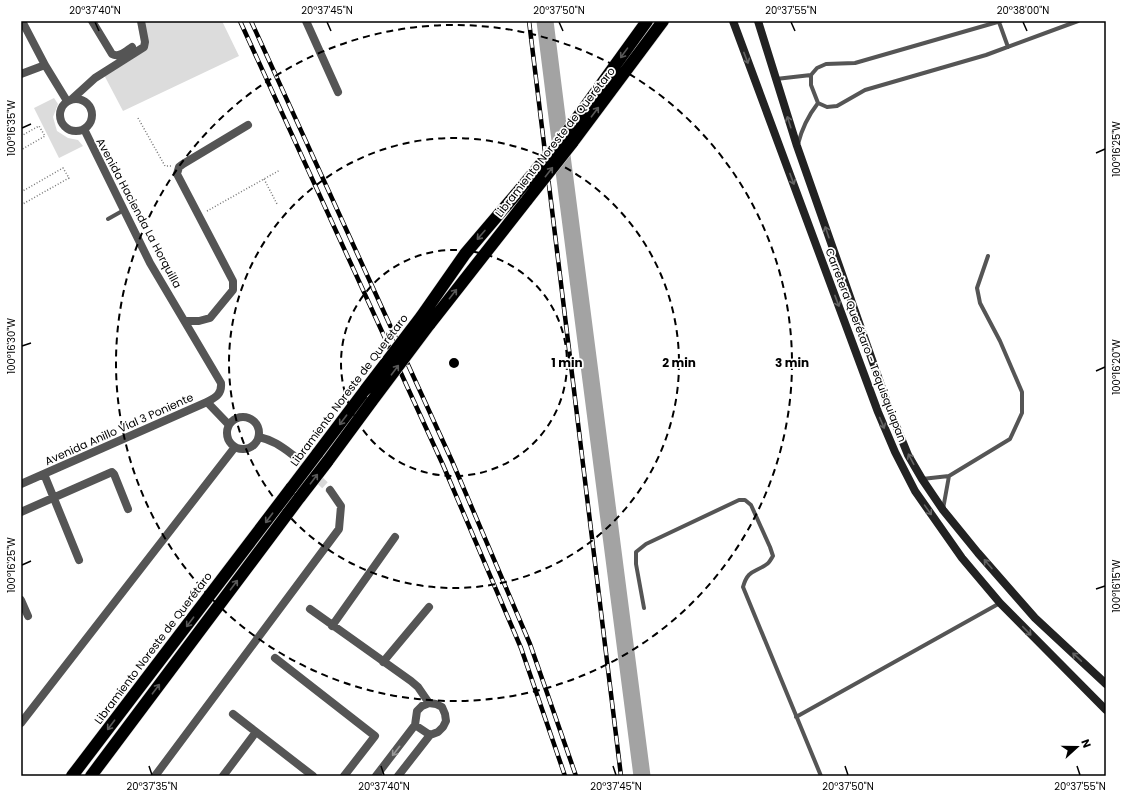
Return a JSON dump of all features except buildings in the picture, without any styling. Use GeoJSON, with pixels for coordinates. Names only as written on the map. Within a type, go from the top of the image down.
{"type":"FeatureCollection","features":[{"type":"Feature","properties":{"kind":"highway","name":"Libramiento Noreste de Querétaro"},"geometry":{"type":"LineString","coordinates":[[568,139],[647,21]]}},
{"type":"Feature","properties":{"kind":"highway","name":"Libramiento Noreste de Querétaro"},"geometry":{"type":"LineString","coordinates":[[322,458],[366,389],[425,321],[521,197],[663,21]]}},
{"type":"Feature","properties":{"kind":"highway","name":"Libramiento Noreste de Querétaro"},"geometry":{"type":"LineString","coordinates":[[72,776],[322,458],[372,401],[425,321]]}},
{"type":"Feature","properties":{"kind":"highway","name":"Libramiento Noreste de Querétaro"},"geometry":{"type":"LineString","coordinates":[[91,776],[296,492]]}},
{"type":"Feature","properties":{"kind":"main road","name":"Carretera Querétaro - Tequisquiapan"},"geometry":{"type":"LineString","coordinates":[[733,21],[878,412],[894,452],[915,491],[958,552],[1000,603],[1106,710]]}},
{"type":"Feature","properties":{"kind":"main road","name":"Carretera Querétaro - Tequisquiapan"},"geometry":{"type":"LineString","coordinates":[[758,21],[797,146],[889,408],[908,455],[943,510],[978,553],[1036,618],[1106,684]]}},
{"type":"Feature","properties":{"kind":"street"},"geometry":{"type":"LineString","coordinates":[[22,21],[45,65],[70,100],[95,78],[144,47],[145,42],[141,21]]}},
{"type":"Feature","properties":{"kind":"street"},"geometry":{"type":"LineString","coordinates":[[92,21],[112,54],[116,56],[119,55],[132,47]]}},
{"type":"Feature","properties":{"kind":"street"},"geometry":{"type":"LineString","coordinates":[[306,21],[338,92]]}},
{"type":"Feature","properties":{"kind":"street"},"geometry":{"type":"LineString","coordinates":[[21,74],[45,65]]}},
{"type":"Feature","properties":{"kind":"street","name":"Avenida Hacienda La Horquilla"},"geometry":{"type":"LineString","coordinates":[[78,99],[87,103],[92,112],[91,122],[84,130],[73,131],[68,129],[61,121],[61,110],[70,100],[78,99]]}},
{"type":"Feature","properties":{"kind":"street"},"geometry":{"type":"LineString","coordinates":[[185,322],[199,321],[210,318],[233,290],[233,281],[178,174],[183,164],[248,126]]}},
{"type":"Feature","properties":{"kind":"street","name":"Avenida Hacienda La Horquilla"},"geometry":{"type":"LineString","coordinates":[[84,130],[150,263],[221,383],[222,389]]}},
{"type":"Feature","properties":{"kind":"street","name":"Avenida Anillo Vial 3 Poniente"},"geometry":{"type":"LineString","coordinates":[[21,484],[207,402],[218,395],[222,389]]}},
{"type":"Feature","properties":{"kind":"street"},"geometry":{"type":"LineString","coordinates":[[207,402],[219,412],[229,425]]}},
{"type":"Feature","properties":{"kind":"street"},"geometry":{"type":"LineString","coordinates":[[239,417],[245,417],[256,423],[259,428],[259,438],[253,446],[248,449],[241,449],[230,443],[227,431],[233,420],[239,417]]}},
{"type":"Feature","properties":{"kind":"street"},"geometry":{"type":"LineString","coordinates":[[259,438],[268,439],[294,455]]}},
{"type":"Feature","properties":{"kind":"street"},"geometry":{"type":"LineString","coordinates":[[21,723],[235,447]]}},
{"type":"Feature","properties":{"kind":"street"},"geometry":{"type":"LineString","coordinates":[[21,512],[112,472],[128,509]]}},
{"type":"Feature","properties":{"kind":"street"},"geometry":{"type":"LineString","coordinates":[[44,474],[79,560]]}},
{"type":"Feature","properties":{"kind":"street"},"geometry":{"type":"LineString","coordinates":[[155,776],[339,529],[341,506],[330,490]]}},
{"type":"Feature","properties":{"kind":"street"},"geometry":{"type":"LineString","coordinates":[[332,626],[395,537]]}},
{"type":"Feature","properties":{"kind":"street"},"geometry":{"type":"LineString","coordinates":[[21,600],[28,616]]}},
{"type":"Feature","properties":{"kind":"street"},"geometry":{"type":"LineString","coordinates":[[383,662],[429,607]]}},
{"type":"Feature","properties":{"kind":"street"},"geometry":{"type":"LineString","coordinates":[[310,609],[414,684],[429,703]]}},
{"type":"Feature","properties":{"kind":"street"},"geometry":{"type":"LineString","coordinates":[[275,658],[375,736],[344,776]]}},
{"type":"Feature","properties":{"kind":"street"},"geometry":{"type":"LineString","coordinates":[[376,776],[415,725],[417,711],[422,706],[429,703],[442,707],[446,721],[443,727],[438,732],[430,735],[398,776]]}},
{"type":"Feature","properties":{"kind":"street"},"geometry":{"type":"LineString","coordinates":[[233,714],[311,776]]}},
{"type":"Feature","properties":{"kind":"street"},"geometry":{"type":"LineString","coordinates":[[415,725],[430,735]]}},
{"type":"Feature","properties":{"kind":"street"},"geometry":{"type":"LineString","coordinates":[[223,776],[256,732]]}},
{"type":"Feature","properties":{"kind":"lane"},"geometry":{"type":"LineString","coordinates":[[1008,47],[1000,21],[855,63],[826,64],[817,68],[811,75],[810,85],[818,103],[827,107],[837,106],[865,90],[986,55],[1008,47],[1078,21]]}},
{"type":"Feature","properties":{"kind":"lane"},"geometry":{"type":"LineString","coordinates":[[776,80],[811,75]]}},
{"type":"Feature","properties":{"kind":"lane"},"geometry":{"type":"LineString","coordinates":[[797,146],[805,123],[810,113],[818,103]]}},
{"type":"Feature","properties":{"kind":"lane"},"geometry":{"type":"LineString","coordinates":[[108,219],[124,210]]}},
{"type":"Feature","properties":{"kind":"lane"},"geometry":{"type":"LineString","coordinates":[[922,479],[949,476],[1010,439],[1022,413],[1022,392],[1000,341],[980,303],[977,288],[988,256]]}},
{"type":"Feature","properties":{"kind":"lane"},"geometry":{"type":"LineString","coordinates":[[943,510],[949,476]]}},
{"type":"Feature","properties":{"kind":"lane"},"geometry":{"type":"LineString","coordinates":[[644,608],[636,564],[636,552],[646,544],[739,500],[745,500],[751,505],[773,556],[768,564],[751,572],[746,578],[744,587],[821,776]]}},
{"type":"Feature","properties":{"kind":"lane"},"geometry":{"type":"LineString","coordinates":[[796,717],[1000,603]]}},
{"type":"Feature","properties":{"kind":"path"},"geometry":{"type":"LineString","coordinates":[[138,118],[165,166],[180,168]]}},
{"type":"Feature","properties":{"kind":"path"},"geometry":{"type":"LineString","coordinates":[[21,136],[39,126],[45,136],[21,150]]}},
{"type":"Feature","properties":{"kind":"path"},"geometry":{"type":"LineString","coordinates":[[21,192],[64,168],[69,178],[21,205]]}},
{"type":"Feature","properties":{"kind":"path"},"geometry":{"type":"LineString","coordinates":[[200,215],[280,170]]}},
{"type":"Feature","properties":{"kind":"path"},"geometry":{"type":"LineString","coordinates":[[264,179],[277,204]]}},
{"type":"Feature","properties":{"kind":"shaded area"},"geometry":{"type":"Polygon","coordinates":[[[137,21],[222,21],[239,56],[123,111],[103,73],[143,50],[137,21]]]}},
{"type":"Feature","properties":{"kind":"shaded area"},"geometry":{"type":"Polygon","coordinates":[[[54,98],[58,104],[53,117],[57,131],[68,138],[78,140],[83,146],[59,158],[34,108],[54,98]]]}},
{"type":"Feature","properties":{"kind":"waterway"},"geometry":{"type":"LineString","coordinates":[[545,21],[642,776]]}},
{"type":"Feature","properties":{"kind":"tunnel"},"geometry":{"type":"LineString","coordinates":[[293,455],[330,490]]}},
{"type":"Feature","properties":{"kind":"railway"},"geometry":{"type":"LineString","coordinates":[[240,21],[443,465],[521,648],[565,776]]}},
{"type":"Feature","properties":{"kind":"railway"},"geometry":{"type":"LineString","coordinates":[[251,21],[452,461],[530,644],[576,776]]}},
{"type":"Feature","properties":{"kind":"railway"},"geometry":{"type":"LineString","coordinates":[[529,21],[621,776]]}}]}
